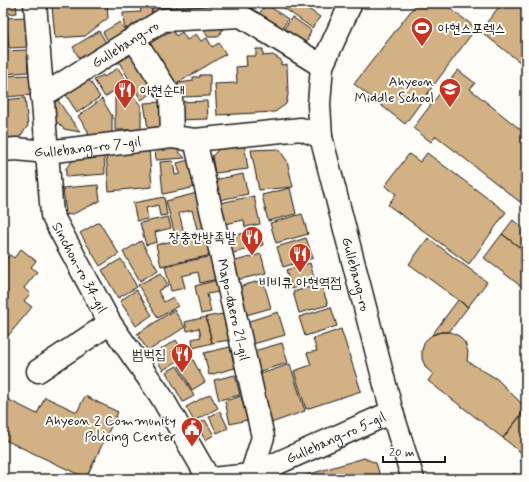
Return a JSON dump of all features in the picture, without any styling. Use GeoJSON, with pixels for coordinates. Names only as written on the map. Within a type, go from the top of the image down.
{"type":"FeatureCollection","features":[{"type":"Feature","properties":{"kind":"street","name":"Sinchon-ro 34-gil"},"geometry":{"type":"LineString","coordinates":[[34,3],[52,216],[110,322],[161,396],[210,479]]}},
{"type":"Feature","properties":{"kind":"street","name":"Gullebang-ro"},"geometry":{"type":"LineString","coordinates":[[351,3],[322,66],[319,104],[322,137],[392,412],[413,479]]}},
{"type":"Feature","properties":{"kind":"street","name":"Gullebang-ro"},"geometry":{"type":"LineString","coordinates":[[42,96],[163,20],[241,16],[322,66]]}},
{"type":"Feature","properties":{"kind":"street"},"geometry":{"type":"LineString","coordinates":[[134,39],[171,97],[172,138]]}},
{"type":"Feature","properties":{"kind":"street","name":"Gullebang-ro 7-gil"},"geometry":{"type":"LineString","coordinates":[[3,150],[16,149],[46,152],[172,138],[195,140],[301,129],[322,137]]}},
{"type":"Feature","properties":{"kind":"street","name":"Mapo-daero 21-gil"},"geometry":{"type":"LineString","coordinates":[[195,140],[263,438],[252,477]]}},
{"type":"Feature","properties":{"kind":"street"},"geometry":{"type":"LineString","coordinates":[[38,371],[110,322]]}},
{"type":"Feature","properties":{"kind":"street","name":"Gullebang-ro 5-gil"},"geometry":{"type":"LineString","coordinates":[[210,479],[252,477],[392,412]]}},
{"type":"Feature","properties":{"kind":"building"},"geometry":{"type":"Polygon","coordinates":[[[3,3],[16,3],[17,13],[3,14],[3,3]]]}},
{"type":"Feature","properties":{"kind":"building"},"geometry":{"type":"Polygon","coordinates":[[[107,3],[108,18],[85,36],[55,38],[52,6],[107,3]]]}},
{"type":"Feature","properties":{"kind":"building"},"geometry":{"type":"Polygon","coordinates":[[[152,3],[173,3],[174,11],[153,12],[152,3]]]}},
{"type":"Feature","properties":{"kind":"building"},"geometry":{"type":"Polygon","coordinates":[[[176,3],[199,3],[199,10],[177,12],[176,3]]]}},
{"type":"Feature","properties":{"kind":"building"},"geometry":{"type":"Polygon","coordinates":[[[201,3],[228,3],[228,9],[202,10],[201,3]]]}},
{"type":"Feature","properties":{"kind":"building"},"geometry":{"type":"Polygon","coordinates":[[[233,3],[252,3],[252,8],[233,9],[233,3]]]}},
{"type":"Feature","properties":{"kind":"building"},"geometry":{"type":"Polygon","coordinates":[[[288,3],[300,3],[320,17],[312,28],[284,8],[288,3]]]}},
{"type":"Feature","properties":{"kind":"building"},"geometry":{"type":"Polygon","coordinates":[[[417,3],[443,3],[476,28],[405,124],[354,84],[417,3]]]}},
{"type":"Feature","properties":{"kind":"building"},"geometry":{"type":"Polygon","coordinates":[[[502,3],[526,3],[525,66],[480,31],[502,3]]]}},
{"type":"Feature","properties":{"kind":"building"},"geometry":{"type":"Polygon","coordinates":[[[140,4],[151,4],[152,22],[130,35],[124,25],[123,13],[141,12],[140,4]]]}},
{"type":"Feature","properties":{"kind":"building"},"geometry":{"type":"Polygon","coordinates":[[[266,4],[288,19],[280,32],[257,17],[266,4]]]}},
{"type":"Feature","properties":{"kind":"building"},"geometry":{"type":"Polygon","coordinates":[[[27,17],[29,47],[9,48],[6,18],[27,17]]]}},
{"type":"Feature","properties":{"kind":"building"},"geometry":{"type":"Polygon","coordinates":[[[292,17],[311,30],[305,47],[282,32],[292,17]]]}},
{"type":"Feature","properties":{"kind":"building"},"geometry":{"type":"Polygon","coordinates":[[[120,22],[129,37],[111,47],[103,32],[120,22]]]}},
{"type":"Feature","properties":{"kind":"building"},"geometry":{"type":"Polygon","coordinates":[[[208,23],[224,27],[218,37],[208,37],[203,29],[208,23]]]}},
{"type":"Feature","properties":{"kind":"building"},"geometry":{"type":"Polygon","coordinates":[[[172,30],[176,36],[182,32],[187,40],[196,34],[201,41],[207,38],[212,47],[219,43],[226,54],[171,87],[149,44],[172,30]]]}},
{"type":"Feature","properties":{"kind":"building"},"geometry":{"type":"Polygon","coordinates":[[[99,31],[110,49],[83,65],[73,47],[99,31]]]}},
{"type":"Feature","properties":{"kind":"building"},"geometry":{"type":"Polygon","coordinates":[[[256,49],[263,49],[263,56],[273,55],[281,60],[281,65],[287,64],[288,95],[286,104],[275,112],[217,115],[215,84],[237,83],[236,67],[247,66],[246,56],[256,56],[256,49]]]}},
{"type":"Feature","properties":{"kind":"building"},"geometry":{"type":"Polygon","coordinates":[[[27,50],[28,72],[3,74],[3,51],[27,50]]]}},
{"type":"Feature","properties":{"kind":"building"},"geometry":{"type":"Polygon","coordinates":[[[136,52],[159,89],[141,100],[119,62],[136,52]]]}},
{"type":"Feature","properties":{"kind":"building"},"geometry":{"type":"Polygon","coordinates":[[[118,68],[127,82],[105,97],[94,80],[103,75],[104,77],[118,68]]]}},
{"type":"Feature","properties":{"kind":"building"},"geometry":{"type":"Polygon","coordinates":[[[458,70],[475,83],[470,89],[526,134],[526,193],[520,202],[436,136],[431,142],[413,128],[458,70]]]}},
{"type":"Feature","properties":{"kind":"building"},"geometry":{"type":"Polygon","coordinates":[[[31,75],[32,95],[3,97],[3,76],[31,75]]]}},
{"type":"Feature","properties":{"kind":"building"},"geometry":{"type":"Polygon","coordinates":[[[200,75],[210,75],[210,96],[178,97],[178,83],[193,81],[193,77],[200,77],[200,75]]]}},
{"type":"Feature","properties":{"kind":"building"},"geometry":{"type":"Polygon","coordinates":[[[88,78],[100,97],[77,113],[65,93],[88,78]]]}},
{"type":"Feature","properties":{"kind":"building"},"geometry":{"type":"Polygon","coordinates":[[[115,97],[134,97],[141,106],[141,130],[115,130],[115,97]]]}},
{"type":"Feature","properties":{"kind":"building"},"geometry":{"type":"Polygon","coordinates":[[[25,98],[28,126],[18,139],[7,140],[3,100],[25,98]]]}},
{"type":"Feature","properties":{"kind":"building"},"geometry":{"type":"Polygon","coordinates":[[[57,99],[80,132],[64,129],[54,119],[52,102],[57,99]]]}},
{"type":"Feature","properties":{"kind":"building"},"geometry":{"type":"Polygon","coordinates":[[[102,99],[112,116],[112,134],[88,136],[88,131],[78,116],[102,99]]]}},
{"type":"Feature","properties":{"kind":"building"},"geometry":{"type":"Polygon","coordinates":[[[207,101],[208,119],[176,120],[180,102],[207,101]]]}},
{"type":"Feature","properties":{"kind":"building"},"geometry":{"type":"Polygon","coordinates":[[[164,102],[165,126],[148,128],[144,103],[164,102]]]}},
{"type":"Feature","properties":{"kind":"building"},"geometry":{"type":"Polygon","coordinates":[[[244,143],[248,169],[215,173],[212,156],[222,146],[244,143]]]}},
{"type":"Feature","properties":{"kind":"building"},"geometry":{"type":"Polygon","coordinates":[[[174,147],[185,158],[156,160],[155,149],[174,147]]]}},
{"type":"Feature","properties":{"kind":"building"},"geometry":{"type":"Polygon","coordinates":[[[149,149],[152,187],[109,191],[106,153],[149,149]]]}},
{"type":"Feature","properties":{"kind":"building"},"geometry":{"type":"Polygon","coordinates":[[[279,149],[287,161],[293,187],[259,190],[251,150],[279,149]]]}},
{"type":"Feature","properties":{"kind":"building"},"geometry":{"type":"Polygon","coordinates":[[[427,153],[506,212],[469,264],[388,205],[396,194],[385,186],[409,154],[420,162],[427,153]]]}},
{"type":"Feature","properties":{"kind":"building"},"geometry":{"type":"Polygon","coordinates":[[[104,155],[105,174],[66,177],[66,168],[77,156],[104,155]]]}},
{"type":"Feature","properties":{"kind":"building"},"geometry":{"type":"Polygon","coordinates":[[[189,160],[196,187],[163,194],[160,162],[173,161],[175,175],[180,174],[177,163],[189,160]]]}},
{"type":"Feature","properties":{"kind":"building"},"geometry":{"type":"Polygon","coordinates":[[[243,174],[248,194],[219,200],[214,180],[243,174]]]}},
{"type":"Feature","properties":{"kind":"building"},"geometry":{"type":"Polygon","coordinates":[[[98,185],[100,201],[73,214],[66,215],[63,188],[98,185]]]}},
{"type":"Feature","properties":{"kind":"building"},"geometry":{"type":"Polygon","coordinates":[[[290,188],[296,214],[268,221],[262,195],[290,188]]]}},
{"type":"Feature","properties":{"kind":"building"},"geometry":{"type":"Polygon","coordinates":[[[197,193],[206,227],[197,229],[192,210],[179,213],[184,233],[175,235],[166,201],[197,193]]]}},
{"type":"Feature","properties":{"kind":"building"},"geometry":{"type":"Polygon","coordinates":[[[254,196],[260,224],[245,227],[244,220],[225,224],[220,203],[254,196]]]}},
{"type":"Feature","properties":{"kind":"building"},"geometry":{"type":"Polygon","coordinates":[[[164,197],[167,215],[160,216],[158,205],[146,208],[148,219],[137,221],[133,203],[164,197]]]}},
{"type":"Feature","properties":{"kind":"building"},"geometry":{"type":"Polygon","coordinates":[[[302,214],[308,234],[276,243],[270,223],[302,214]]]}},
{"type":"Feature","properties":{"kind":"building"},"geometry":{"type":"Polygon","coordinates":[[[168,217],[171,228],[155,232],[157,242],[146,245],[140,223],[168,217]]]}},
{"type":"Feature","properties":{"kind":"building"},"geometry":{"type":"Polygon","coordinates":[[[513,220],[526,231],[526,252],[502,234],[513,220]]]}},
{"type":"Feature","properties":{"kind":"building"},"geometry":{"type":"Polygon","coordinates":[[[99,222],[119,254],[100,266],[80,233],[99,222]]]}},
{"type":"Feature","properties":{"kind":"building"},"geometry":{"type":"Polygon","coordinates":[[[259,229],[263,245],[230,254],[226,238],[259,229]]]}},
{"type":"Feature","properties":{"kind":"building"},"geometry":{"type":"Polygon","coordinates":[[[207,233],[212,255],[161,266],[156,245],[207,233]]]}},
{"type":"Feature","properties":{"kind":"building"},"geometry":{"type":"Polygon","coordinates":[[[502,234],[526,252],[526,290],[484,258],[502,234]]]}},
{"type":"Feature","properties":{"kind":"building"},"geometry":{"type":"Polygon","coordinates":[[[306,238],[313,258],[283,267],[277,247],[306,238]]]}},
{"type":"Feature","properties":{"kind":"building"},"geometry":{"type":"Polygon","coordinates":[[[428,238],[487,282],[468,307],[409,264],[428,238]]]}},
{"type":"Feature","properties":{"kind":"building"},"geometry":{"type":"Polygon","coordinates":[[[141,241],[158,270],[140,281],[123,252],[141,241]]]}},
{"type":"Feature","properties":{"kind":"building"},"geometry":{"type":"Polygon","coordinates":[[[21,249],[36,261],[31,267],[37,272],[24,288],[30,294],[24,301],[32,307],[8,336],[3,332],[3,263],[10,255],[14,258],[21,249]]]}},
{"type":"Feature","properties":{"kind":"building"},"geometry":{"type":"Polygon","coordinates":[[[261,254],[266,273],[237,280],[232,262],[261,254]]]}},
{"type":"Feature","properties":{"kind":"building"},"geometry":{"type":"Polygon","coordinates":[[[212,256],[217,279],[200,283],[198,272],[182,276],[185,288],[171,291],[165,266],[212,256]]]}},
{"type":"Feature","properties":{"kind":"building"},"geometry":{"type":"Polygon","coordinates":[[[121,259],[137,287],[118,298],[102,270],[121,259]]]}},
{"type":"Feature","properties":{"kind":"building"},"geometry":{"type":"Polygon","coordinates":[[[310,263],[315,281],[292,289],[286,270],[310,263]]]}},
{"type":"Feature","properties":{"kind":"building"},"geometry":{"type":"Polygon","coordinates":[[[161,273],[168,285],[158,291],[164,302],[173,297],[178,306],[158,318],[138,285],[161,273]]]}},
{"type":"Feature","properties":{"kind":"building"},"geometry":{"type":"Polygon","coordinates":[[[217,280],[219,292],[207,294],[211,312],[201,314],[195,286],[217,280]]]}},
{"type":"Feature","properties":{"kind":"building"},"geometry":{"type":"Polygon","coordinates":[[[263,280],[271,308],[246,315],[238,287],[263,280]]]}},
{"type":"Feature","properties":{"kind":"building"},"geometry":{"type":"Polygon","coordinates":[[[321,284],[328,305],[299,313],[293,292],[321,284]]]}},
{"type":"Feature","properties":{"kind":"building"},"geometry":{"type":"Polygon","coordinates":[[[136,290],[152,315],[136,326],[120,301],[136,290]]]}},
{"type":"Feature","properties":{"kind":"building"},"geometry":{"type":"Polygon","coordinates":[[[458,300],[468,307],[449,332],[441,332],[432,335],[458,300]]]}},
{"type":"Feature","properties":{"kind":"building"},"geometry":{"type":"Polygon","coordinates":[[[331,307],[337,326],[305,336],[299,317],[331,307]]]}},
{"type":"Feature","properties":{"kind":"building"},"geometry":{"type":"Polygon","coordinates":[[[174,310],[185,327],[148,351],[137,334],[174,310]]]}},
{"type":"Feature","properties":{"kind":"building"},"geometry":{"type":"Polygon","coordinates":[[[278,312],[285,335],[253,344],[246,322],[278,312]]]}},
{"type":"Feature","properties":{"kind":"building"},"geometry":{"type":"Polygon","coordinates":[[[223,314],[229,340],[212,343],[206,317],[223,314]]]}},
{"type":"Feature","properties":{"kind":"building"},"geometry":{"type":"Polygon","coordinates":[[[206,317],[212,343],[193,348],[192,339],[201,337],[199,328],[187,331],[185,322],[206,317]]]}},
{"type":"Feature","properties":{"kind":"building"},"geometry":{"type":"Polygon","coordinates":[[[341,329],[361,391],[306,409],[294,371],[311,365],[307,353],[317,351],[313,339],[341,329]]]}},
{"type":"Feature","properties":{"kind":"building"},"geometry":{"type":"Polygon","coordinates":[[[441,332],[451,332],[459,336],[465,343],[468,352],[467,361],[497,379],[526,408],[503,438],[428,381],[433,374],[426,368],[422,359],[422,350],[425,341],[432,335],[441,332]]]}},
{"type":"Feature","properties":{"kind":"building"},"geometry":{"type":"Polygon","coordinates":[[[176,340],[186,356],[163,370],[153,354],[176,340]]]}},
{"type":"Feature","properties":{"kind":"building"},"geometry":{"type":"Polygon","coordinates":[[[282,343],[288,363],[260,371],[254,351],[282,343]]]}},
{"type":"Feature","properties":{"kind":"building"},"geometry":{"type":"Polygon","coordinates":[[[230,347],[235,368],[209,375],[204,353],[230,347]]]}},
{"type":"Feature","properties":{"kind":"building"},"geometry":{"type":"Polygon","coordinates":[[[192,358],[205,382],[192,390],[179,366],[192,358]]]}},
{"type":"Feature","properties":{"kind":"building"},"geometry":{"type":"Polygon","coordinates":[[[290,364],[305,411],[271,423],[258,375],[290,364]]]}},
{"type":"Feature","properties":{"kind":"building"},"geometry":{"type":"Polygon","coordinates":[[[177,366],[194,396],[183,402],[166,372],[177,366]]]}},
{"type":"Feature","properties":{"kind":"building"},"geometry":{"type":"Polygon","coordinates":[[[235,375],[240,395],[219,400],[214,380],[235,375]]]}},
{"type":"Feature","properties":{"kind":"building"},"geometry":{"type":"Polygon","coordinates":[[[210,394],[218,408],[194,421],[186,407],[210,394]]]}},
{"type":"Feature","properties":{"kind":"building"},"geometry":{"type":"Polygon","coordinates":[[[85,396],[118,412],[86,478],[3,439],[3,397],[37,414],[45,397],[77,412],[85,396]]]}},
{"type":"Feature","properties":{"kind":"building"},"geometry":{"type":"Polygon","coordinates":[[[241,396],[247,420],[230,424],[225,401],[241,396]]]}},
{"type":"Feature","properties":{"kind":"building"},"geometry":{"type":"Polygon","coordinates":[[[526,409],[526,464],[520,460],[524,455],[503,438],[526,409]]]}},
{"type":"Feature","properties":{"kind":"building"},"geometry":{"type":"Polygon","coordinates":[[[220,411],[228,428],[217,433],[209,417],[220,411]]]}},
{"type":"Feature","properties":{"kind":"building"},"geometry":{"type":"Polygon","coordinates":[[[205,420],[214,435],[205,440],[197,425],[205,420]]]}},
{"type":"Feature","properties":{"kind":"building"},"geometry":{"type":"Polygon","coordinates":[[[364,458],[376,463],[381,479],[299,479],[300,477],[364,458]]]}},
{"type":"Feature","properties":{"kind":"building"},"geometry":{"type":"Polygon","coordinates":[[[514,473],[522,479],[509,479],[514,473]]]}},
{"type":"Feature","properties":{"kind":"place","name":"아현스포렉스"},"geometry":{"type":"Point","coordinates":[422,48]}},
{"type":"Feature","properties":{"kind":"place","name":"Ahyeon Middle School"},"geometry":{"type":"Point","coordinates":[450,108]}},
{"type":"Feature","properties":{"kind":"place","name":"아현순대"},"geometry":{"type":"Point","coordinates":[125,110]}},
{"type":"Feature","properties":{"kind":"place","name":"장충한방족발"},"geometry":{"type":"Point","coordinates":[252,256]}},
{"type":"Feature","properties":{"kind":"place","name":"비비큐 아현역점"},"geometry":{"type":"Point","coordinates":[300,274]}},
{"type":"Feature","properties":{"kind":"place","name":"범벅집"},"geometry":{"type":"Point","coordinates":[182,374]}},
{"type":"Feature","properties":{"kind":"place","name":"Ahyeon 2 Community Policing Center"},"geometry":{"type":"Point","coordinates":[192,448]}}]}
